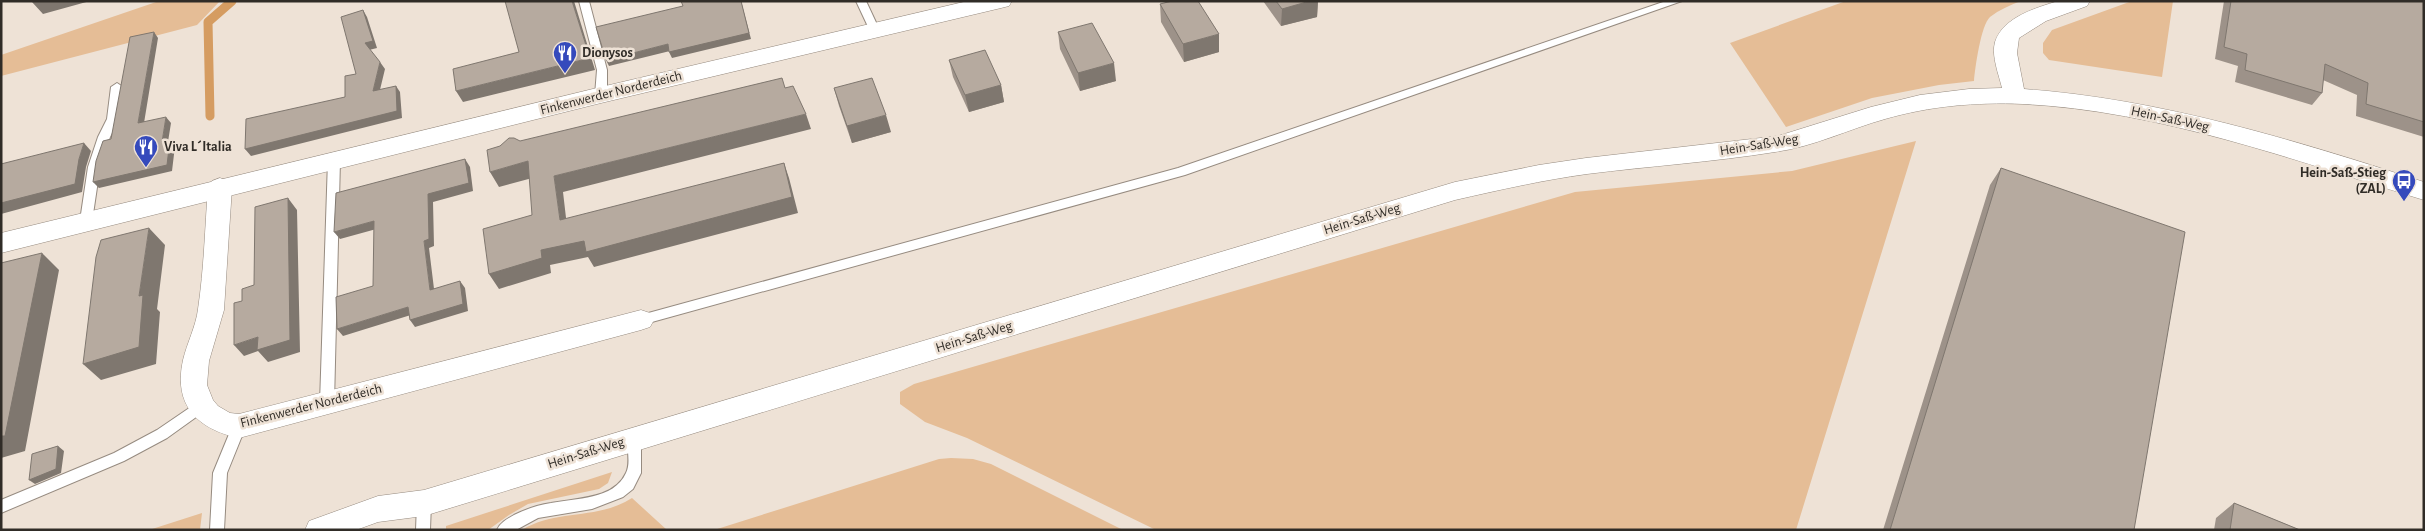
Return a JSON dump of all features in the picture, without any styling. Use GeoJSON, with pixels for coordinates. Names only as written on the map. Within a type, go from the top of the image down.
{"type":"FeatureCollection","features":[{"type":"Feature","properties":{"kind":"street","name":"Finkenwerder Norderdeich"},"geometry":{"type":"LineString","coordinates":[[1,243],[220,187],[1001,1]]}},
{"type":"Feature","properties":{"kind":"street"},"geometry":{"type":"LineString","coordinates":[[2015,96],[2006,50],[2006,42],[2010,34],[2035,18],[2080,1]]}},
{"type":"Feature","properties":{"kind":"street","name":"Hein-Saß-Weg"},"geometry":{"type":"LineString","coordinates":[[319,530],[378,509],[424,516],[634,439],[1454,191],[1539,172],[1778,144],[1809,136],[1890,108],[1940,99],[2015,96],[2060,99],[2122,109],[2221,130],[2354,168],[2424,191]]}},
{"type":"Feature","properties":{"kind":"street"},"geometry":{"type":"LineString","coordinates":[[201,406],[196,396],[194,372],[211,310],[220,187]]}},
{"type":"Feature","properties":{"kind":"street","name":"Finkenwerder Norderdeich"},"geometry":{"type":"LineString","coordinates":[[201,406],[214,419],[238,426],[641,320]]}},
{"type":"Feature","properties":{"kind":"lane"},"geometry":{"type":"LineString","coordinates":[[584,1],[602,70],[601,95]]}},
{"type":"Feature","properties":{"kind":"lane"},"geometry":{"type":"LineString","coordinates":[[861,1],[875,31]]}},
{"type":"Feature","properties":{"kind":"lane"},"geometry":{"type":"LineString","coordinates":[[641,320],[1181,172],[1677,1]]}},
{"type":"Feature","properties":{"kind":"lane"},"geometry":{"type":"LineString","coordinates":[[86,221],[94,167],[104,136],[113,119],[117,87]]}},
{"type":"Feature","properties":{"kind":"lane"},"geometry":{"type":"LineString","coordinates":[[327,402],[334,160]]}},
{"type":"Feature","properties":{"kind":"lane"},"geometry":{"type":"LineString","coordinates":[[1,507],[118,457],[162,434],[201,406]]}},
{"type":"Feature","properties":{"kind":"lane"},"geometry":{"type":"LineString","coordinates":[[217,530],[220,473],[238,426]]}},
{"type":"Feature","properties":{"kind":"lane"},"geometry":{"type":"LineString","coordinates":[[504,530],[539,512],[600,500],[617,493],[633,475],[635,465],[634,439]]}},
{"type":"Feature","properties":{"kind":"shaded area"},"geometry":{"type":"Polygon","coordinates":[[[159,1],[220,1],[197,25],[1,76],[1,55],[159,1]]]}},
{"type":"Feature","properties":{"kind":"shaded area"},"geometry":{"type":"Polygon","coordinates":[[[1846,1],[2021,1],[1997,12],[1987,22],[1979,47],[1974,81],[1939,85],[1872,98],[1786,127],[1730,43],[1846,1]]]}},
{"type":"Feature","properties":{"kind":"shaded area"},"geometry":{"type":"Polygon","coordinates":[[[2132,1],[2173,1],[2162,77],[2049,60],[2043,53],[2043,43],[2052,30],[2132,1]]]}},
{"type":"Feature","properties":{"kind":"shaded area"},"geometry":{"type":"Polygon","coordinates":[[[1916,141],[1796,530],[1156,530],[967,438],[925,422],[900,404],[900,392],[914,384],[1575,192],[1792,171],[1916,141]]]}},
{"type":"Feature","properties":{"kind":"shaded area"},"geometry":{"type":"Polygon","coordinates":[[[939,459],[973,459],[991,464],[1123,530],[714,530],[939,459]]]}},
{"type":"Feature","properties":{"kind":"shaded area"},"geometry":{"type":"Polygon","coordinates":[[[612,472],[608,483],[599,489],[528,504],[488,530],[446,530],[446,526],[612,472]]]}},
{"type":"Feature","properties":{"kind":"shaded area"},"geometry":{"type":"Polygon","coordinates":[[[632,498],[667,530],[522,530],[548,519],[606,509],[632,498]]]}},
{"type":"Feature","properties":{"kind":"shaded area"},"geometry":{"type":"Polygon","coordinates":[[[202,513],[200,530],[149,530],[202,513]]]}},
{"type":"Feature","properties":{"kind":"building"},"geometry":{"type":"Polygon","coordinates":[[[505,1],[572,1],[590,58],[456,91],[453,69],[519,52],[505,1]]]}},
{"type":"Feature","properties":{"kind":"building"},"geometry":{"type":"Polygon","coordinates":[[[681,1],[741,1],[749,33],[669,52],[668,44],[606,60],[596,27],[683,6],[681,1]]]}},
{"type":"Feature","properties":{"kind":"building"},"geometry":{"type":"Polygon","coordinates":[[[1172,1],[1198,1],[1219,34],[1183,44],[1160,4],[1172,1]]]}},
{"type":"Feature","properties":{"kind":"building"},"geometry":{"type":"Polygon","coordinates":[[[1276,1],[1310,1],[1282,9],[1276,1]]]}},
{"type":"Feature","properties":{"kind":"building"},"geometry":{"type":"Polygon","coordinates":[[[2231,1],[2424,1],[2424,122],[2366,104],[2368,83],[2325,64],[2322,93],[2245,70],[2247,54],[2224,47],[2231,1]]]}},
{"type":"Feature","properties":{"kind":"building"},"geometry":{"type":"Polygon","coordinates":[[[363,10],[373,41],[365,43],[380,62],[373,91],[396,86],[397,111],[245,149],[246,119],[345,97],[345,76],[356,74],[341,17],[363,10]]]}},
{"type":"Feature","properties":{"kind":"building"},"geometry":{"type":"Polygon","coordinates":[[[1092,23],[1114,63],[1078,73],[1058,32],[1092,23]]]}},
{"type":"Feature","properties":{"kind":"building"},"geometry":{"type":"Polygon","coordinates":[[[154,32],[138,123],[166,117],[162,142],[170,140],[167,165],[93,182],[96,161],[103,141],[111,139],[130,37],[154,32]]]}},
{"type":"Feature","properties":{"kind":"building"},"geometry":{"type":"Polygon","coordinates":[[[985,50],[1001,85],[965,95],[949,60],[985,50]]]}},
{"type":"Feature","properties":{"kind":"building"},"geometry":{"type":"Polygon","coordinates":[[[782,78],[785,88],[793,86],[806,114],[554,176],[560,220],[784,163],[792,197],[586,252],[584,241],[541,250],[542,258],[489,274],[483,229],[532,215],[528,161],[490,172],[487,150],[500,146],[509,138],[520,141],[782,78]]]}},
{"type":"Feature","properties":{"kind":"building"},"geometry":{"type":"Polygon","coordinates":[[[872,78],[886,115],[847,126],[834,88],[872,78]]]}},
{"type":"Feature","properties":{"kind":"building"},"geometry":{"type":"Polygon","coordinates":[[[84,143],[75,184],[1,203],[1,164],[84,143]]]}},
{"type":"Feature","properties":{"kind":"building"},"geometry":{"type":"Polygon","coordinates":[[[465,159],[469,183],[428,194],[429,239],[424,241],[430,290],[460,281],[463,304],[410,320],[408,307],[337,329],[336,297],[373,286],[374,221],[334,232],[336,193],[465,159]]]}},
{"type":"Feature","properties":{"kind":"building"},"geometry":{"type":"Polygon","coordinates":[[[2001,168],[2185,232],[2134,530],[1890,530],[2001,168]]]}},
{"type":"Feature","properties":{"kind":"building"},"geometry":{"type":"Polygon","coordinates":[[[288,198],[290,340],[257,350],[258,337],[234,345],[234,303],[242,301],[242,289],[254,285],[255,207],[288,198]]]}},
{"type":"Feature","properties":{"kind":"building"},"geometry":{"type":"Polygon","coordinates":[[[149,228],[139,296],[143,295],[139,347],[83,364],[96,257],[101,240],[149,228]]]}},
{"type":"Feature","properties":{"kind":"building"},"geometry":{"type":"Polygon","coordinates":[[[42,253],[5,436],[1,436],[1,263],[42,253]]]}},
{"type":"Feature","properties":{"kind":"building"},"geometry":{"type":"Polygon","coordinates":[[[58,446],[56,469],[29,480],[32,454],[58,446]]]}},
{"type":"Feature","properties":{"kind":"building"},"geometry":{"type":"Polygon","coordinates":[[[2234,503],[2300,530],[2230,530],[2234,503]]]}},
{"type":"Feature","properties":{"kind":"waterway"},"geometry":{"type":"LineString","coordinates":[[210,116],[208,22],[232,1]]}},
{"type":"Feature","properties":{"kind":"place","name":"Dionysos"},"geometry":{"type":"Point","coordinates":[565,74]}},
{"type":"Feature","properties":{"kind":"place","name":"Viva L´Italia"},"geometry":{"type":"Point","coordinates":[146,168]}},
{"type":"Feature","properties":{"kind":"place","name":"Hein-Saß-Stieg (ZAL)"},"geometry":{"type":"Point","coordinates":[2404,202]}}]}
